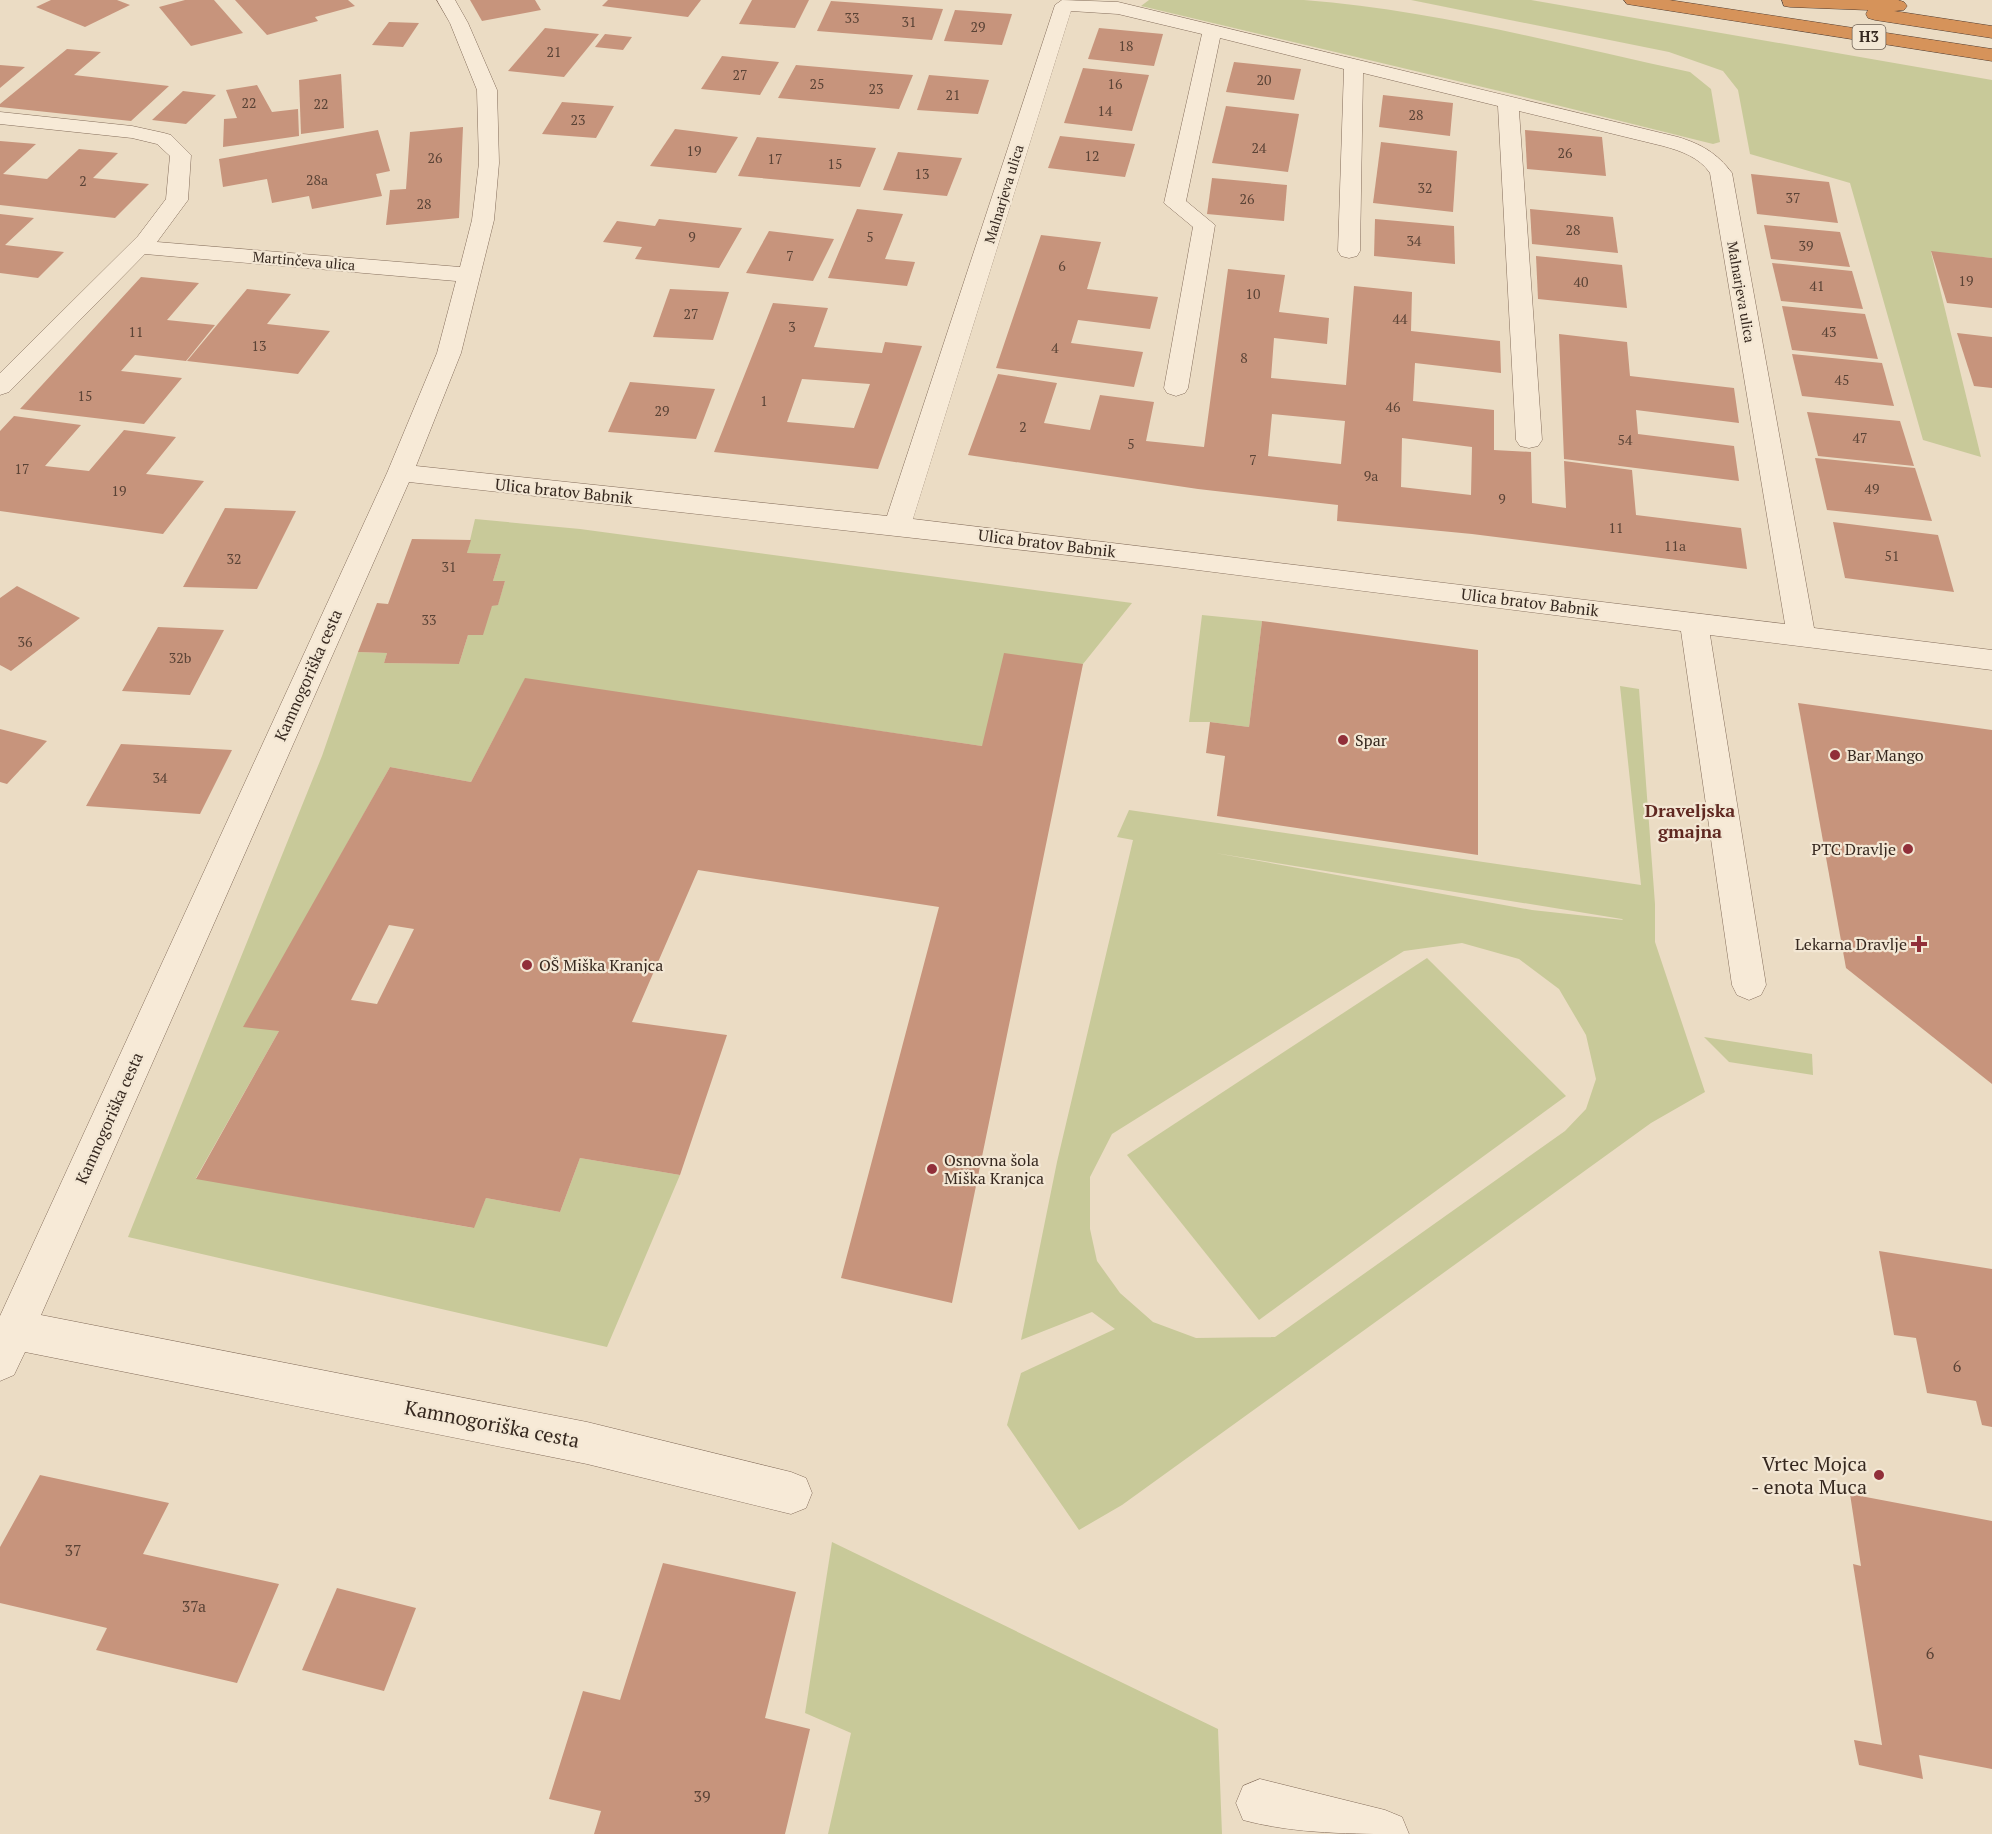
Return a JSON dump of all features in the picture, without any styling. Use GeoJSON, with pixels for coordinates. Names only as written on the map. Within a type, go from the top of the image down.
{"type":"FeatureCollection","features":[{"type":"Feature","properties":{"kind":"highway","name":"H3"},"geometry":{"type":"LineString","coordinates":[[1633,0],[1992,55]]}},
{"type":"Feature","properties":{"kind":"highway","name":"H3"},"geometry":{"type":"LineString","coordinates":[[1784,1],[1992,32]]}},
{"type":"Feature","properties":{"kind":"highway"},"geometry":{"type":"LineString","coordinates":[[1784,1],[1885,4],[1992,19]]}},
{"type":"Feature","properties":{"kind":"highway"},"geometry":{"type":"LineString","coordinates":[[1747,18],[1849,47],[1992,69]]}},
{"type":"Feature","properties":{"kind":"street","name":"Kamnogoriška cesta"},"geometry":{"type":"LineString","coordinates":[[446,0],[459,23],[487,90],[489,163],[483,220],[449,353],[400,473],[7,1346],[587,1443],[790,1493]]}},
{"type":"Feature","properties":{"kind":"street","name":"Malnarjeva ulica"},"geometry":{"type":"LineString","coordinates":[[897,526],[1064,5],[1118,9],[1676,143],[1701,154],[1718,167],[1721,173],[1801,635]]}},
{"type":"Feature","properties":{"kind":"street"},"geometry":{"type":"LineString","coordinates":[[1176,388],[1204,225],[1175,203],[1212,31]]}},
{"type":"Feature","properties":{"kind":"street"},"geometry":{"type":"LineString","coordinates":[[1349,251],[1354,64]]}},
{"type":"Feature","properties":{"kind":"street"},"geometry":{"type":"LineString","coordinates":[[1508,101],[1529,440]]}},
{"type":"Feature","properties":{"kind":"street"},"geometry":{"type":"LineString","coordinates":[[0,118],[132,132],[164,139],[181,155],[177,200],[139,247],[0,387]]}},
{"type":"Feature","properties":{"kind":"street","name":"Martinčeva ulica"},"geometry":{"type":"LineString","coordinates":[[139,247],[469,275]]}},
{"type":"Feature","properties":{"kind":"street","name":"Ulica bratov Babnik"},"geometry":{"type":"LineString","coordinates":[[400,473],[897,526],[1992,660]]}},
{"type":"Feature","properties":{"kind":"street"},"geometry":{"type":"LineString","coordinates":[[1694,623],[1749,985]]}},
{"type":"Feature","properties":{"kind":"street"},"geometry":{"type":"LineString","coordinates":[[1260,1803],[1385,1834]]}},
{"type":"Feature","properties":{"kind":"green space"},"geometry":{"type":"Polygon","coordinates":[[[1149,0],[1304,0],[1353,5],[1450,20],[1690,72],[1711,89],[1720,142],[1713,144],[1141,6],[1149,0]]]}},
{"type":"Feature","properties":{"kind":"green space"},"geometry":{"type":"Polygon","coordinates":[[[1411,0],[1531,0],[1992,80],[1992,258],[1931,252],[1981,457],[1923,440],[1850,183],[1750,154],[1738,90],[1723,71],[1669,52],[1411,0]]]}},
{"type":"Feature","properties":{"kind":"green space"},"geometry":{"type":"Polygon","coordinates":[[[475,519],[580,529],[1132,603],[1083,664],[982,746],[525,679],[471,782],[390,767],[329,876],[279,1031],[196,1178],[473,1228],[486,1198],[560,1212],[580,1158],[680,1175],[607,1347],[128,1237],[322,756],[358,652],[387,653],[384,663],[459,664],[468,635],[492,606],[498,604],[505,581],[493,581],[501,554],[467,553],[475,519]]]}},
{"type":"Feature","properties":{"kind":"green space"},"geometry":{"type":"Polygon","coordinates":[[[1202,615],[1262,621],[1249,727],[1189,722],[1202,615]]]}},
{"type":"Feature","properties":{"kind":"green space"},"geometry":{"type":"Polygon","coordinates":[[[1620,686],[1639,689],[1655,904],[1655,942],[1705,1092],[1651,1123],[1122,1505],[1079,1530],[1007,1425],[1021,1373],[1115,1329],[1092,1312],[1021,1340],[1057,1162],[1133,840],[1117,837],[1129,810],[1641,885],[1620,686]],[[1215,853],[1532,910],[1623,920],[1622,919],[1215,853]],[[1462,943],[1404,951],[1112,1134],[1090,1177],[1090,1229],[1097,1261],[1120,1293],[1153,1322],[1196,1338],[1275,1337],[1565,1131],[1586,1109],[1596,1079],[1586,1035],[1559,989],[1519,959],[1462,943]]]}},
{"type":"Feature","properties":{"kind":"green space"},"geometry":{"type":"Polygon","coordinates":[[[1427,958],[1566,1096],[1259,1320],[1127,1155],[1427,958]]]}},
{"type":"Feature","properties":{"kind":"green space"},"geometry":{"type":"Polygon","coordinates":[[[1704,1037],[1812,1054],[1813,1075],[1729,1062],[1704,1037]]]}},
{"type":"Feature","properties":{"kind":"green space"},"geometry":{"type":"Polygon","coordinates":[[[832,1542],[1218,1729],[1222,1834],[828,1834],[851,1733],[805,1713],[832,1542]]]}},
{"type":"Feature","properties":{"kind":"building"},"geometry":{"type":"Polygon","coordinates":[[[51,0],[117,0],[130,5],[85,27],[36,7],[51,0]]]}},
{"type":"Feature","properties":{"kind":"building"},"geometry":{"type":"Polygon","coordinates":[[[185,0],[214,0],[243,33],[191,46],[159,7],[185,0]]]}},
{"type":"Feature","properties":{"kind":"building"},"geometry":{"type":"Polygon","coordinates":[[[235,0],[348,0],[355,6],[315,17],[318,21],[267,35],[235,0]]]}},
{"type":"Feature","properties":{"kind":"building"},"geometry":{"type":"Polygon","coordinates":[[[470,0],[535,0],[541,10],[482,21],[470,0]]]}},
{"type":"Feature","properties":{"kind":"building"},"geometry":{"type":"Polygon","coordinates":[[[608,0],[701,0],[688,17],[602,6],[608,0]]]}},
{"type":"Feature","properties":{"kind":"building"},"geometry":{"type":"Polygon","coordinates":[[[752,0],[809,0],[795,28],[739,24],[752,0]]]}},
{"type":"Feature","properties":{"kind":"building"},"geometry":{"type":"Polygon","coordinates":[[[831,1],[943,9],[932,40],[817,31],[831,1]]]}},
{"type":"Feature","properties":{"kind":"building"},"geometry":{"type":"Polygon","coordinates":[[[955,10],[1012,14],[1002,45],[944,41],[955,10]]]}},
{"type":"Feature","properties":{"kind":"building"},"geometry":{"type":"Polygon","coordinates":[[[389,22],[419,23],[403,47],[372,45],[389,22]]]}},
{"type":"Feature","properties":{"kind":"building"},"geometry":{"type":"Polygon","coordinates":[[[545,28],[599,34],[564,77],[508,71],[545,28]]]}},
{"type":"Feature","properties":{"kind":"building"},"geometry":{"type":"Polygon","coordinates":[[[1099,28],[1163,34],[1154,66],[1088,59],[1099,28]]]}},
{"type":"Feature","properties":{"kind":"building"},"geometry":{"type":"Polygon","coordinates":[[[605,34],[632,37],[623,50],[595,47],[605,34]]]}},
{"type":"Feature","properties":{"kind":"building"},"geometry":{"type":"Polygon","coordinates":[[[67,49],[101,52],[74,75],[169,86],[131,121],[0,107],[0,104],[67,49]]]}},
{"type":"Feature","properties":{"kind":"building"},"geometry":{"type":"Polygon","coordinates":[[[722,56],[779,62],[760,95],[701,89],[722,56]]]}},
{"type":"Feature","properties":{"kind":"building"},"geometry":{"type":"Polygon","coordinates":[[[1234,62],[1301,69],[1294,100],[1226,92],[1234,62]]]}},
{"type":"Feature","properties":{"kind":"building"},"geometry":{"type":"Polygon","coordinates":[[[0,65],[25,67],[0,88],[0,65]]]}},
{"type":"Feature","properties":{"kind":"building"},"geometry":{"type":"Polygon","coordinates":[[[796,65],[913,75],[899,109],[778,98],[796,65]]]}},
{"type":"Feature","properties":{"kind":"building"},"geometry":{"type":"Polygon","coordinates":[[[1083,68],[1149,75],[1132,131],[1064,123],[1083,68]]]}},
{"type":"Feature","properties":{"kind":"building"},"geometry":{"type":"Polygon","coordinates":[[[341,74],[344,128],[301,134],[299,80],[341,74]]]}},
{"type":"Feature","properties":{"kind":"building"},"geometry":{"type":"Polygon","coordinates":[[[929,75],[989,80],[978,114],[917,110],[929,75]]]}},
{"type":"Feature","properties":{"kind":"building"},"geometry":{"type":"Polygon","coordinates":[[[257,85],[272,112],[298,109],[299,136],[223,147],[224,119],[237,118],[226,90],[257,85]]]}},
{"type":"Feature","properties":{"kind":"building"},"geometry":{"type":"Polygon","coordinates":[[[183,91],[216,95],[186,124],[152,120],[183,91]]]}},
{"type":"Feature","properties":{"kind":"building"},"geometry":{"type":"Polygon","coordinates":[[[1383,95],[1453,103],[1450,136],[1379,127],[1383,95]]]}},
{"type":"Feature","properties":{"kind":"building"},"geometry":{"type":"Polygon","coordinates":[[[562,102],[614,106],[596,138],[542,134],[562,102]]]}},
{"type":"Feature","properties":{"kind":"building"},"geometry":{"type":"Polygon","coordinates":[[[1226,106],[1299,114],[1288,172],[1212,163],[1226,106]]]}},
{"type":"Feature","properties":{"kind":"building"},"geometry":{"type":"Polygon","coordinates":[[[463,127],[459,218],[386,225],[390,190],[406,189],[410,132],[463,127]]]}},
{"type":"Feature","properties":{"kind":"building"},"geometry":{"type":"Polygon","coordinates":[[[675,129],[738,137],[716,173],[650,166],[675,129]]]}},
{"type":"Feature","properties":{"kind":"building"},"geometry":{"type":"Polygon","coordinates":[[[378,130],[390,171],[376,174],[382,196],[312,209],[309,196],[272,203],[267,179],[223,187],[219,159],[378,130]]]}},
{"type":"Feature","properties":{"kind":"building"},"geometry":{"type":"Polygon","coordinates":[[[1525,130],[1602,137],[1606,176],[1527,169],[1525,130]]]}},
{"type":"Feature","properties":{"kind":"building"},"geometry":{"type":"Polygon","coordinates":[[[1060,136],[1135,144],[1125,177],[1048,168],[1060,136]]]}},
{"type":"Feature","properties":{"kind":"building"},"geometry":{"type":"Polygon","coordinates":[[[757,137],[876,148],[860,187],[738,176],[757,137]]]}},
{"type":"Feature","properties":{"kind":"building"},"geometry":{"type":"Polygon","coordinates":[[[0,141],[36,144],[3,174],[47,179],[79,149],[118,153],[93,178],[149,184],[115,218],[0,205],[0,141]]]}},
{"type":"Feature","properties":{"kind":"building"},"geometry":{"type":"Polygon","coordinates":[[[1381,142],[1457,151],[1453,212],[1373,203],[1381,142]]]}},
{"type":"Feature","properties":{"kind":"building"},"geometry":{"type":"Polygon","coordinates":[[[898,152],[962,158],[947,196],[883,190],[898,152]]]}},
{"type":"Feature","properties":{"kind":"building"},"geometry":{"type":"Polygon","coordinates":[[[1751,174],[1829,182],[1838,223],[1757,214],[1751,174]]]}},
{"type":"Feature","properties":{"kind":"building"},"geometry":{"type":"Polygon","coordinates":[[[1212,178],[1287,185],[1284,221],[1207,214],[1212,178]]]}},
{"type":"Feature","properties":{"kind":"building"},"geometry":{"type":"Polygon","coordinates":[[[857,209],[903,214],[885,259],[915,262],[907,286],[828,278],[857,209]]]}},
{"type":"Feature","properties":{"kind":"building"},"geometry":{"type":"Polygon","coordinates":[[[1530,209],[1613,217],[1618,253],[1532,244],[1530,209]]]}},
{"type":"Feature","properties":{"kind":"building"},"geometry":{"type":"Polygon","coordinates":[[[0,214],[34,218],[5,245],[64,252],[38,278],[0,273],[0,214]]]}},
{"type":"Feature","properties":{"kind":"building"},"geometry":{"type":"Polygon","coordinates":[[[659,219],[742,228],[719,268],[635,259],[642,247],[603,242],[617,221],[655,226],[659,219]]]}},
{"type":"Feature","properties":{"kind":"building"},"geometry":{"type":"Polygon","coordinates":[[[1375,219],[1454,226],[1455,264],[1374,256],[1375,219]]]}},
{"type":"Feature","properties":{"kind":"building"},"geometry":{"type":"Polygon","coordinates":[[[1764,225],[1840,232],[1850,267],[1771,259],[1764,225]]]}},
{"type":"Feature","properties":{"kind":"building"},"geometry":{"type":"Polygon","coordinates":[[[769,231],[834,239],[813,281],[746,273],[769,231]]]}},
{"type":"Feature","properties":{"kind":"building"},"geometry":{"type":"Polygon","coordinates":[[[1041,235],[1101,242],[1087,289],[1158,297],[1150,329],[1078,320],[1071,343],[1143,352],[1134,387],[996,368],[1041,235]]]}},
{"type":"Feature","properties":{"kind":"building"},"geometry":{"type":"Polygon","coordinates":[[[1931,251],[1992,258],[1992,308],[1947,303],[1931,251]]]}},
{"type":"Feature","properties":{"kind":"building"},"geometry":{"type":"Polygon","coordinates":[[[1536,256],[1622,265],[1627,308],[1538,299],[1536,256]]]}},
{"type":"Feature","properties":{"kind":"building"},"geometry":{"type":"Polygon","coordinates":[[[1772,263],[1852,271],[1863,309],[1781,301],[1772,263]]]}},
{"type":"Feature","properties":{"kind":"building"},"geometry":{"type":"Polygon","coordinates":[[[1228,269],[1285,275],[1279,312],[1329,318],[1327,344],[1274,338],[1271,378],[1346,385],[1354,286],[1412,292],[1411,331],[1500,341],[1501,373],[1415,363],[1413,401],[1494,410],[1494,450],[1531,452],[1532,503],[1566,508],[1564,461],[1632,470],[1636,515],[1741,528],[1747,569],[1472,534],[1337,521],[1338,505],[1198,489],[968,455],[998,374],[1057,383],[1044,423],[1090,430],[1100,395],[1154,402],[1146,441],[1204,447],[1228,269]],[[1272,414],[1268,456],[1341,464],[1345,421],[1272,414]],[[1402,438],[1401,487],[1471,495],[1472,447],[1402,438]]]}},
{"type":"Feature","properties":{"kind":"building"},"geometry":{"type":"Polygon","coordinates":[[[141,277],[199,283],[167,320],[215,325],[186,361],[135,355],[121,371],[182,378],[144,424],[20,409],[141,277]]]}},
{"type":"Feature","properties":{"kind":"building"},"geometry":{"type":"Polygon","coordinates":[[[247,289],[291,294],[267,324],[330,331],[298,374],[187,361],[247,289]]]}},
{"type":"Feature","properties":{"kind":"building"},"geometry":{"type":"Polygon","coordinates":[[[670,289],[729,292],[713,340],[653,337],[670,289]]]}},
{"type":"Feature","properties":{"kind":"building"},"geometry":{"type":"Polygon","coordinates":[[[773,303],[828,308],[814,347],[882,353],[885,342],[922,346],[878,469],[714,452],[773,303]],[[802,379],[787,422],[854,428],[870,384],[802,379]]]}},
{"type":"Feature","properties":{"kind":"building"},"geometry":{"type":"Polygon","coordinates":[[[1782,306],[1865,314],[1878,359],[1792,350],[1782,306]]]}},
{"type":"Feature","properties":{"kind":"building"},"geometry":{"type":"Polygon","coordinates":[[[1957,333],[1992,337],[1992,388],[1974,386],[1957,333]]]}},
{"type":"Feature","properties":{"kind":"building"},"geometry":{"type":"Polygon","coordinates":[[[1559,334],[1627,342],[1630,376],[1734,388],[1739,423],[1636,410],[1638,434],[1734,446],[1739,481],[1564,459],[1559,334]]]}},
{"type":"Feature","properties":{"kind":"building"},"geometry":{"type":"Polygon","coordinates":[[[1792,354],[1882,363],[1894,406],[1802,396],[1792,354]]]}},
{"type":"Feature","properties":{"kind":"building"},"geometry":{"type":"Polygon","coordinates":[[[630,382],[715,389],[696,439],[608,432],[630,382]]]}},
{"type":"Feature","properties":{"kind":"building"},"geometry":{"type":"Polygon","coordinates":[[[1807,412],[1900,421],[1914,466],[1818,456],[1807,412]]]}},
{"type":"Feature","properties":{"kind":"building"},"geometry":{"type":"Polygon","coordinates":[[[14,416],[81,425],[45,466],[89,471],[124,430],[176,437],[146,474],[204,481],[163,534],[0,511],[0,431],[14,416]]]}},
{"type":"Feature","properties":{"kind":"building"},"geometry":{"type":"Polygon","coordinates":[[[1815,458],[1915,468],[1932,521],[1827,510],[1815,458]]]}},
{"type":"Feature","properties":{"kind":"building"},"geometry":{"type":"Polygon","coordinates":[[[225,508],[296,511],[257,589],[183,587],[225,508]]]}},
{"type":"Feature","properties":{"kind":"building"},"geometry":{"type":"Polygon","coordinates":[[[1833,522],[1938,535],[1954,592],[1845,578],[1833,522]]]}},
{"type":"Feature","properties":{"kind":"building"},"geometry":{"type":"Polygon","coordinates":[[[412,539],[471,540],[467,553],[501,554],[493,581],[505,581],[498,605],[492,606],[483,635],[468,635],[459,664],[384,663],[387,653],[358,652],[377,603],[388,604],[412,539]]]}},
{"type":"Feature","properties":{"kind":"building"},"geometry":{"type":"Polygon","coordinates":[[[17,586],[80,618],[11,671],[0,665],[0,598],[17,586]]]}},
{"type":"Feature","properties":{"kind":"building","name":"Spar"},"geometry":{"type":"Polygon","coordinates":[[[1262,621],[1478,650],[1478,855],[1217,816],[1225,756],[1206,753],[1210,722],[1249,727],[1262,621]]]}},
{"type":"Feature","properties":{"kind":"building"},"geometry":{"type":"Polygon","coordinates":[[[158,627],[224,630],[190,695],[122,691],[158,627]]]}},
{"type":"Feature","properties":{"kind":"building","name":"OŠ Miška Kranjca"},"geometry":{"type":"Polygon","coordinates":[[[1004,653],[1083,664],[952,1303],[841,1278],[939,907],[698,870],[632,1022],[727,1035],[680,1175],[580,1158],[560,1212],[486,1198],[474,1228],[196,1179],[279,1031],[243,1027],[390,767],[471,782],[525,678],[982,746],[1004,653]],[[389,925],[351,1000],[377,1004],[414,929],[389,925]]]}},
{"type":"Feature","properties":{"kind":"building","name":"PTC Dravlje"},"geometry":{"type":"Polygon","coordinates":[[[1798,703],[1992,730],[1992,1084],[1846,968],[1798,703]]]}},
{"type":"Feature","properties":{"kind":"building"},"geometry":{"type":"Polygon","coordinates":[[[0,729],[47,741],[7,784],[0,782],[0,729]]]}},
{"type":"Feature","properties":{"kind":"building"},"geometry":{"type":"Polygon","coordinates":[[[121,744],[232,750],[200,814],[86,806],[121,744]]]}},
{"type":"Feature","properties":{"kind":"building"},"geometry":{"type":"Polygon","coordinates":[[[1879,1251],[1992,1269],[1992,1427],[1982,1425],[1976,1401],[1927,1393],[1916,1338],[1894,1335],[1879,1251]]]}},
{"type":"Feature","properties":{"kind":"building"},"geometry":{"type":"Polygon","coordinates":[[[40,1475],[169,1503],[143,1554],[279,1584],[237,1683],[96,1650],[107,1628],[0,1603],[0,1547],[40,1475]]]}},
{"type":"Feature","properties":{"kind":"building"},"geometry":{"type":"Polygon","coordinates":[[[1850,1494],[1992,1521],[1992,1769],[1919,1755],[1923,1779],[1859,1765],[1854,1740],[1882,1745],[1853,1564],[1861,1566],[1850,1494]]]}},
{"type":"Feature","properties":{"kind":"building"},"geometry":{"type":"Polygon","coordinates":[[[663,1563],[796,1592],[765,1718],[810,1729],[785,1834],[594,1834],[601,1811],[549,1799],[583,1691],[620,1700],[663,1563]]]}},
{"type":"Feature","properties":{"kind":"building"},"geometry":{"type":"Polygon","coordinates":[[[337,1588],[416,1608],[384,1691],[302,1670],[337,1588]]]}},
{"type":"Feature","properties":{"kind":"place","name":"Spar"},"geometry":{"type":"Point","coordinates":[1343,740]}},
{"type":"Feature","properties":{"kind":"place","name":"Bar Mango"},"geometry":{"type":"Point","coordinates":[1835,755]}},
{"type":"Feature","properties":{"kind":"place","name":"PTC Dravlje"},"geometry":{"type":"Point","coordinates":[1908,849]}},
{"type":"Feature","properties":{"kind":"place","name":"Lekarna Dravlje"},"geometry":{"type":"Point","coordinates":[1919,944]}},
{"type":"Feature","properties":{"kind":"place","name":"OŠ Miška Kranjca"},"geometry":{"type":"Point","coordinates":[527,965]}},
{"type":"Feature","properties":{"kind":"place","name":"Osnovna šola Miška Kranjca"},"geometry":{"type":"Point","coordinates":[932,1169]}},
{"type":"Feature","properties":{"kind":"place","name":"Vrtec Mojca - enota Muca"},"geometry":{"type":"Point","coordinates":[1879,1475]}},
{"type":"Feature","properties":{"kind":"district","name":"Draveljska gmajna"},"geometry":{"type":"Point","coordinates":[1690,821]}}]}
